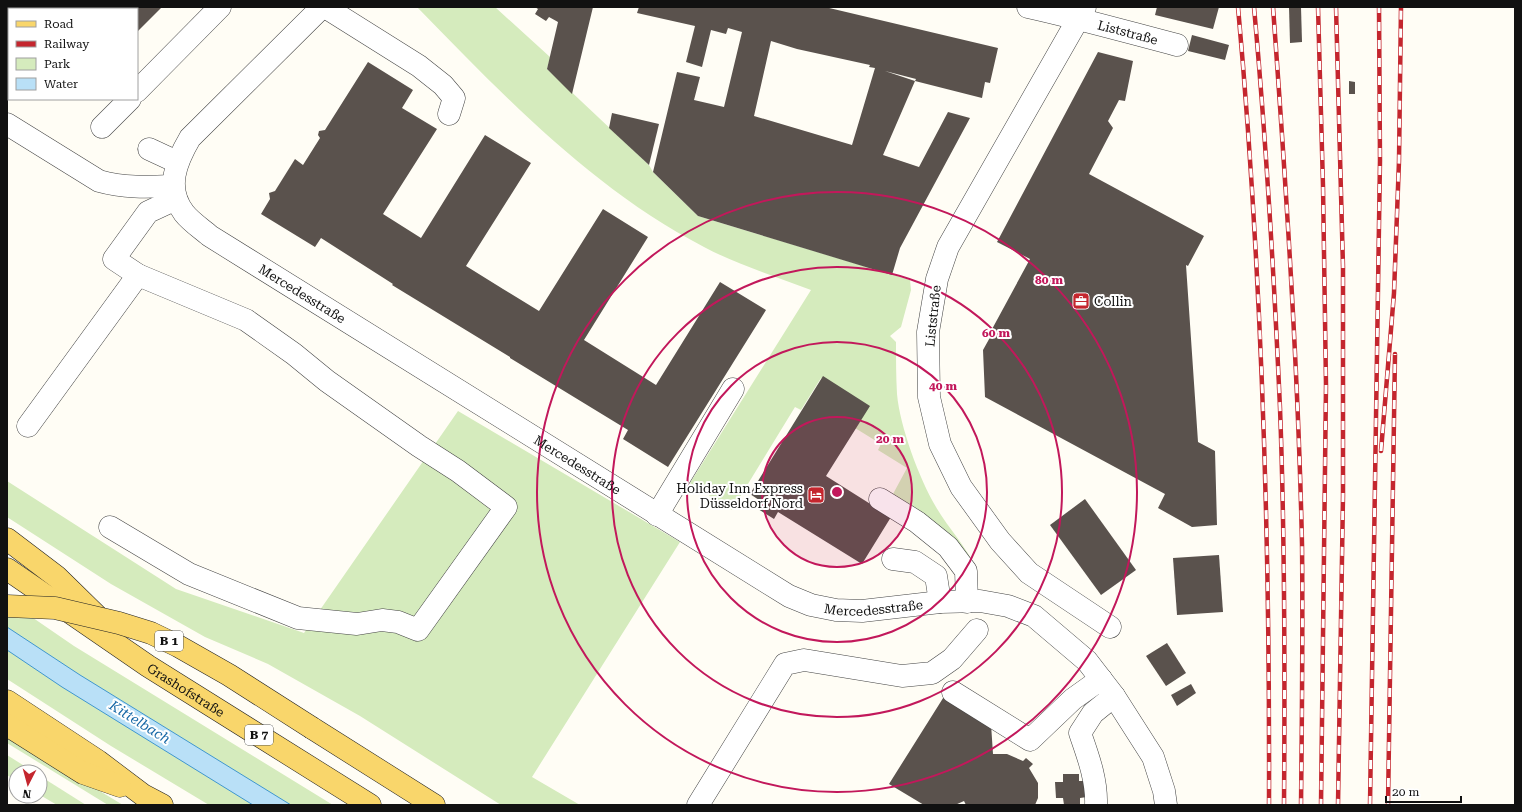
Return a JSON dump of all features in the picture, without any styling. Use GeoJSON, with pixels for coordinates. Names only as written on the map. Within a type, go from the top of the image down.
{"type":"FeatureCollection","features":[{"type":"Feature","properties":{"kind":"main road"},"geometry":{"type":"LineString","coordinates":[[7,539],[57,577],[148,666]]}},
{"type":"Feature","properties":{"kind":"main road","name":"Grashofstraße"},"geometry":{"type":"LineString","coordinates":[[7,569],[148,666],[370,805]]}},
{"type":"Feature","properties":{"kind":"main road","name":"B 1"},"geometry":{"type":"LineString","coordinates":[[7,606],[55,608],[119,623],[151,633],[178,646],[229,675],[434,805]]}},
{"type":"Feature","properties":{"kind":"main road"},"geometry":{"type":"LineString","coordinates":[[7,701],[98,761],[152,800]]}},
{"type":"Feature","properties":{"kind":"main road"},"geometry":{"type":"LineString","coordinates":[[7,725],[84,773],[152,800]]}},
{"type":"Feature","properties":{"kind":"street"},"geometry":{"type":"LineString","coordinates":[[138,91],[220,7]]}},
{"type":"Feature","properties":{"kind":"street"},"geometry":{"type":"LineString","coordinates":[[110,527],[188,574],[298,618],[357,624],[382,620],[398,622],[418,630],[506,507],[458,471],[419,446],[328,381],[294,354],[246,320],[138,276],[114,259],[148,212],[175,192],[177,162],[190,138],[206,120],[322,7]]}},
{"type":"Feature","properties":{"kind":"street"},"geometry":{"type":"LineString","coordinates":[[325,7],[419,66],[443,85],[454,98],[449,114]]}},
{"type":"Feature","properties":{"kind":"street","name":"Liststraße"},"geometry":{"type":"LineString","coordinates":[[1028,7],[1082,12],[1105,27],[1176,45]]}},
{"type":"Feature","properties":{"kind":"street","name":"Liststraße"},"geometry":{"type":"LineString","coordinates":[[1082,12],[948,247],[937,279],[929,327],[930,397],[940,444],[961,487],[1000,541],[1029,573],[1110,627]]}},
{"type":"Feature","properties":{"kind":"street"},"geometry":{"type":"LineString","coordinates":[[102,128],[129,100]]}},
{"type":"Feature","properties":{"kind":"street"},"geometry":{"type":"LineString","coordinates":[[7,124],[99,181],[132,187],[175,192]]}},
{"type":"Feature","properties":{"kind":"street"},"geometry":{"type":"LineString","coordinates":[[149,149],[177,162]]}},
{"type":"Feature","properties":{"kind":"street","name":"Mercedesstraße"},"geometry":{"type":"LineString","coordinates":[[175,192],[184,214],[210,236],[789,596],[811,605],[836,610],[862,611],[940,602],[980,601],[1008,606],[1034,616],[1058,634],[1087,661],[1114,696],[1153,758],[1164,791],[1166,805]]}},
{"type":"Feature","properties":{"kind":"street"},"geometry":{"type":"LineString","coordinates":[[28,426],[138,276]]}},
{"type":"Feature","properties":{"kind":"street"},"geometry":{"type":"LineString","coordinates":[[657,515],[733,389]]}},
{"type":"Feature","properties":{"kind":"street"},"geometry":{"type":"LineString","coordinates":[[880,499],[917,522],[948,547],[966,571],[966,602]]}},
{"type":"Feature","properties":{"kind":"street"},"geometry":{"type":"LineString","coordinates":[[894,559],[915,562],[936,576],[940,602]]}},
{"type":"Feature","properties":{"kind":"street"},"geometry":{"type":"LineString","coordinates":[[698,805],[785,664],[804,660],[902,676],[932,674],[952,659],[977,630]]}},
{"type":"Feature","properties":{"kind":"street"},"geometry":{"type":"LineString","coordinates":[[953,692],[1030,740],[1073,699],[1101,679]]}},
{"type":"Feature","properties":{"kind":"street"},"geometry":{"type":"LineString","coordinates":[[1098,801],[1089,758],[1080,733],[1093,713],[1114,696]]}},
{"type":"Feature","properties":{"kind":"green space"},"geometry":{"type":"Polygon","coordinates":[[[417,7],[495,7],[550,57],[547,69],[649,165],[653,172],[698,216],[910,280],[911,290],[901,327],[890,336],[896,342],[897,394],[902,422],[911,452],[923,482],[941,515],[967,552],[976,568],[897,501],[893,494],[907,468],[878,450],[881,444],[855,428],[868,407],[821,378],[801,410],[795,407],[732,510],[690,483],[811,290],[743,265],[704,247],[663,224],[624,198],[551,139],[483,74],[417,7]]]}},
{"type":"Feature","properties":{"kind":"green space"},"geometry":{"type":"Polygon","coordinates":[[[458,411],[680,542],[532,777],[580,805],[501,805],[360,716],[268,664],[205,637],[111,584],[7,517],[7,481],[176,589],[304,633],[458,411]]]}},
{"type":"Feature","properties":{"kind":"green space"},"geometry":{"type":"Polygon","coordinates":[[[7,600],[74,646],[333,805],[209,805],[111,746],[7,679],[7,600]]]}},
{"type":"Feature","properties":{"kind":"green space"},"geometry":{"type":"Polygon","coordinates":[[[7,735],[123,805],[108,805],[48,768],[48,764],[41,764],[7,743],[7,735]]]}},
{"type":"Feature","properties":{"kind":"green space"},"geometry":{"type":"Polygon","coordinates":[[[7,755],[21,764],[8,764],[8,776],[7,755]]]}},
{"type":"Feature","properties":{"kind":"green space"},"geometry":{"type":"Polygon","coordinates":[[[48,781],[86,805],[57,805],[48,800],[48,781]]]}},
{"type":"Feature","properties":{"kind":"water","name":"Kittelbach"},"geometry":{"type":"Polygon","coordinates":[[[7,627],[80,675],[291,805],[253,805],[62,687],[7,650],[7,627]]]}},
{"type":"Feature","properties":{"kind":"building"},"geometry":{"type":"Polygon","coordinates":[[[7,7],[162,7],[138,31],[138,8],[8,8],[7,35],[7,7]]]}},
{"type":"Feature","properties":{"kind":"building"},"geometry":{"type":"Polygon","coordinates":[[[535,7],[593,7],[572,94],[547,69],[558,22],[549,17],[546,21],[535,14],[538,9],[535,7]]]}},
{"type":"Feature","properties":{"kind":"building"},"geometry":{"type":"Polygon","coordinates":[[[639,7],[825,7],[998,48],[990,83],[985,82],[982,98],[915,81],[883,155],[919,167],[948,112],[970,118],[900,248],[892,275],[698,216],[653,172],[677,72],[700,77],[694,100],[724,107],[742,32],[728,28],[726,34],[711,30],[702,67],[686,62],[695,26],[637,13],[639,7]],[[771,41],[754,116],[852,145],[875,68],[869,67],[870,65],[797,49],[771,41]],[[885,71],[915,81],[916,79],[885,71]]]}},
{"type":"Feature","properties":{"kind":"building"},"geometry":{"type":"Polygon","coordinates":[[[1157,7],[1219,7],[1213,29],[1155,15],[1157,7]]]}},
{"type":"Feature","properties":{"kind":"building"},"geometry":{"type":"Polygon","coordinates":[[[1289,7],[1301,7],[1302,42],[1290,43],[1289,7]]]}},
{"type":"Feature","properties":{"kind":"building"},"geometry":{"type":"Polygon","coordinates":[[[1192,35],[1229,45],[1225,60],[1188,51],[1192,35]]]}},
{"type":"Feature","properties":{"kind":"building"},"geometry":{"type":"Polygon","coordinates":[[[1098,52],[1133,61],[1125,101],[1119,100],[1108,121],[1113,128],[1089,174],[1204,236],[1188,266],[1186,265],[1198,442],[1215,451],[1217,525],[1192,527],[1158,508],[1165,494],[985,397],[983,350],[993,332],[991,331],[1030,259],[997,242],[1098,52]]]}},
{"type":"Feature","properties":{"kind":"building"},"geometry":{"type":"Polygon","coordinates":[[[368,62],[413,90],[402,108],[437,129],[383,214],[421,238],[485,135],[531,163],[466,266],[539,311],[603,209],[648,237],[584,340],[656,385],[720,282],[766,310],[668,467],[623,439],[628,430],[392,285],[393,284],[321,238],[315,247],[261,214],[270,199],[269,193],[275,191],[295,159],[303,165],[320,138],[318,135],[319,131],[325,130],[368,62]]]}},
{"type":"Feature","properties":{"kind":"building"},"geometry":{"type":"Polygon","coordinates":[[[1349,81],[1355,82],[1355,94],[1349,94],[1349,81]]]}},
{"type":"Feature","properties":{"kind":"building"},"geometry":{"type":"Polygon","coordinates":[[[612,113],[659,124],[649,165],[609,128],[612,113]]]}},
{"type":"Feature","properties":{"kind":"building"},"geometry":{"type":"Polygon","coordinates":[[[823,376],[870,406],[826,476],[891,517],[862,564],[778,512],[774,519],[758,509],[762,502],[750,494],[823,376]]]}},
{"type":"Feature","properties":{"kind":"building"},"geometry":{"type":"Polygon","coordinates":[[[1085,499],[1136,570],[1101,595],[1050,525],[1085,499]]]}},
{"type":"Feature","properties":{"kind":"building"},"geometry":{"type":"Polygon","coordinates":[[[1219,555],[1223,612],[1177,615],[1173,558],[1219,555]]]}},
{"type":"Feature","properties":{"kind":"building"},"geometry":{"type":"Polygon","coordinates":[[[1167,643],[1186,673],[1166,686],[1146,656],[1167,643]]]}},
{"type":"Feature","properties":{"kind":"building"},"geometry":{"type":"Polygon","coordinates":[[[1191,684],[1196,693],[1177,706],[1171,695],[1191,684]]]}},
{"type":"Feature","properties":{"kind":"building"},"geometry":{"type":"Polygon","coordinates":[[[945,695],[991,724],[993,754],[1007,754],[1023,761],[1026,758],[1033,764],[1029,768],[1038,783],[1038,798],[1035,805],[966,805],[964,801],[955,805],[924,805],[889,784],[945,695]]]}},
{"type":"Feature","properties":{"kind":"building"},"geometry":{"type":"Polygon","coordinates":[[[1063,774],[1079,774],[1079,781],[1087,781],[1087,797],[1080,798],[1080,805],[1064,805],[1063,798],[1056,798],[1055,782],[1063,782],[1063,774]]]}},
{"type":"Feature","properties":{"kind":"railway"},"geometry":{"type":"LineString","coordinates":[[1238,7],[1253,206],[1263,406],[1268,605],[1269,805]]}},
{"type":"Feature","properties":{"kind":"railway"},"geometry":{"type":"LineString","coordinates":[[1254,7],[1269,207],[1280,408],[1284,606],[1284,805]]}},
{"type":"Feature","properties":{"kind":"railway"},"geometry":{"type":"LineString","coordinates":[[1273,7],[1291,276],[1298,410],[1302,544],[1301,805]]}},
{"type":"Feature","properties":{"kind":"railway"},"geometry":{"type":"LineString","coordinates":[[1318,7],[1323,186],[1326,385],[1321,805]]}},
{"type":"Feature","properties":{"kind":"railway"},"geometry":{"type":"LineString","coordinates":[[1336,7],[1343,267],[1343,496],[1338,805]]}},
{"type":"Feature","properties":{"kind":"railway"},"geometry":{"type":"LineString","coordinates":[[1370,805],[1380,160],[1379,7]]}},
{"type":"Feature","properties":{"kind":"railway"},"geometry":{"type":"LineString","coordinates":[[1381,451],[1394,293],[1399,161],[1401,7]]}},
{"type":"Feature","properties":{"kind":"railway"},"geometry":{"type":"LineString","coordinates":[[1388,805],[1395,354]]}},
{"type":"Feature","properties":{"kind":"place","name":"Collin"},"geometry":{"type":"Point","coordinates":[1081,301]}},
{"type":"Feature","properties":{"kind":"place","name":"Holiday Inn Express Düsseldorf Nord"},"geometry":{"type":"Point","coordinates":[816,495]}}]}
